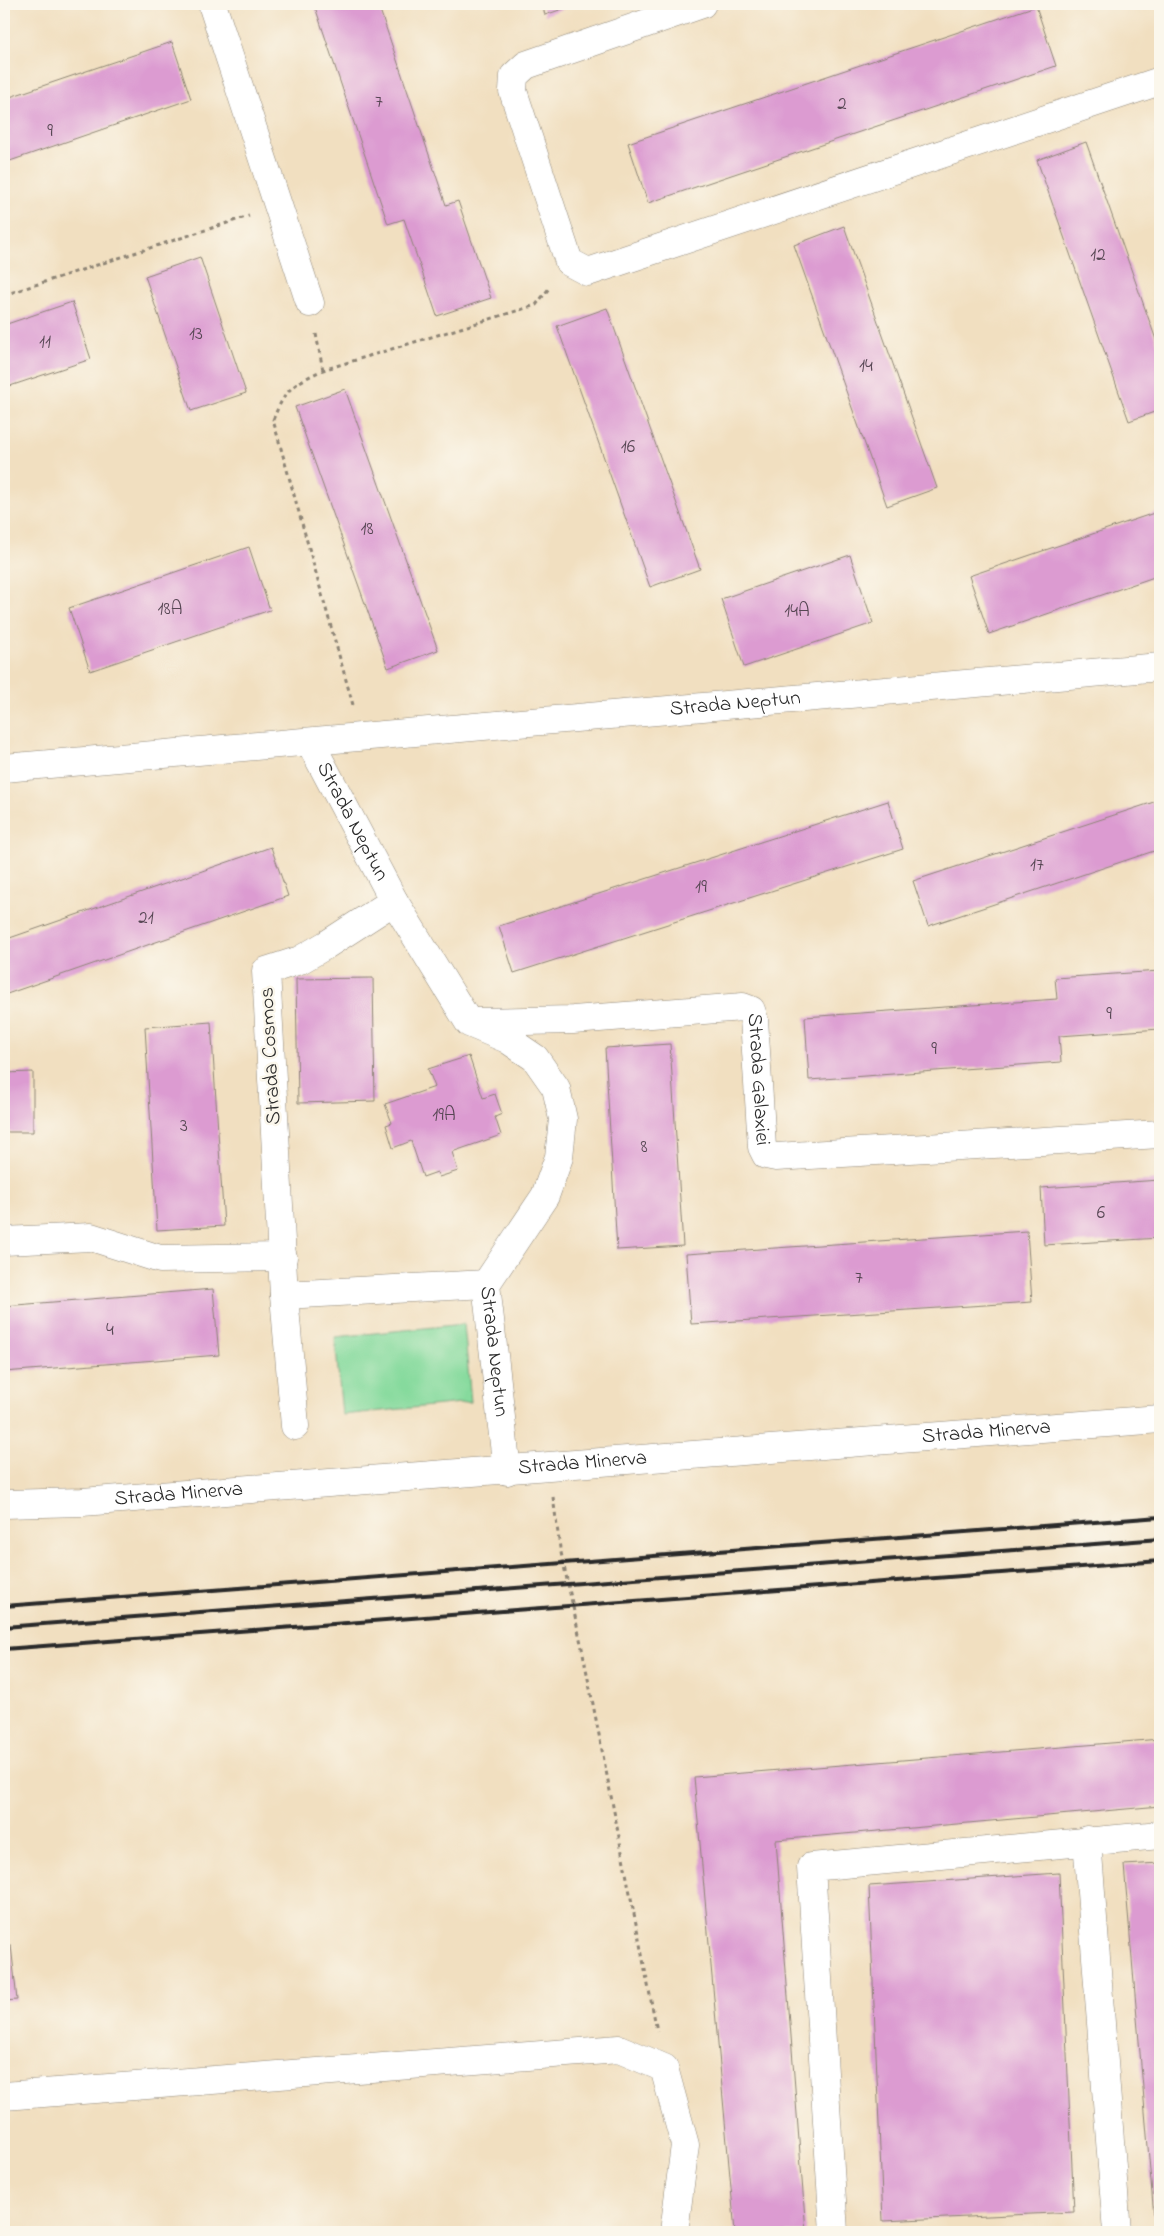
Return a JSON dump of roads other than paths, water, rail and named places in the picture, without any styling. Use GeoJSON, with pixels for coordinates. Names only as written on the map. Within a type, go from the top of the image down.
{"type":"FeatureCollection","features":[{"type":"Feature","properties":{"kind":"street"},"geometry":{"type":"LineString","coordinates":[[212,4],[310,303]]}},
{"type":"Feature","properties":{"kind":"street"},"geometry":{"type":"LineString","coordinates":[[702,4],[526,65],[514,76],[513,91],[569,262],[588,272],[1160,81]]}},
{"type":"Feature","properties":{"kind":"street","name":"Strada Neptun"},"geometry":{"type":"LineString","coordinates":[[4,768],[1160,667]]}},
{"type":"Feature","properties":{"kind":"street","name":"Strada Neptun"},"geometry":{"type":"LineString","coordinates":[[310,742],[394,901],[470,1023],[507,1040],[536,1058],[556,1088],[563,1119],[559,1157],[546,1196],[486,1284],[507,1471]]}},
{"type":"Feature","properties":{"kind":"street","name":"Strada Cosmos"},"geometry":{"type":"LineString","coordinates":[[295,1426],[284,1295],[266,971],[309,955],[394,901]]}},
{"type":"Feature","properties":{"kind":"street","name":"Strada Galaxiei"},"geometry":{"type":"LineString","coordinates":[[470,1023],[573,1020],[743,1007],[752,1010],[762,1147],[766,1155],[776,1157],[1160,1134]]}},
{"type":"Feature","properties":{"kind":"street"},"geometry":{"type":"LineString","coordinates":[[4,1241],[91,1237],[160,1260],[282,1257]]}},
{"type":"Feature","properties":{"kind":"street"},"geometry":{"type":"LineString","coordinates":[[284,1295],[486,1284]]}},
{"type":"Feature","properties":{"kind":"street","name":"Strada Minerva"},"geometry":{"type":"LineString","coordinates":[[4,1504],[82,1502],[507,1471],[1160,1419]]}},
{"type":"Feature","properties":{"kind":"street"},"geometry":{"type":"LineString","coordinates":[[834,2232],[811,1866],[1160,1835]]}},
{"type":"Feature","properties":{"kind":"street"},"geometry":{"type":"LineString","coordinates":[[1087,1840],[1117,2232]]}},
{"type":"Feature","properties":{"kind":"street"},"geometry":{"type":"LineString","coordinates":[[4,2096],[619,2048],[664,2068],[685,2145],[674,2232]]}},
{"type":"Feature","properties":{"kind":"railway"},"geometry":{"type":"LineString","coordinates":[[4,1606],[1160,1517]]}},
{"type":"Feature","properties":{"kind":"railway"},"geometry":{"type":"LineString","coordinates":[[4,1627],[1160,1539]]}},
{"type":"Feature","properties":{"kind":"railway"},"geometry":{"type":"LineString","coordinates":[[4,1649],[1160,1561]]}}]}
